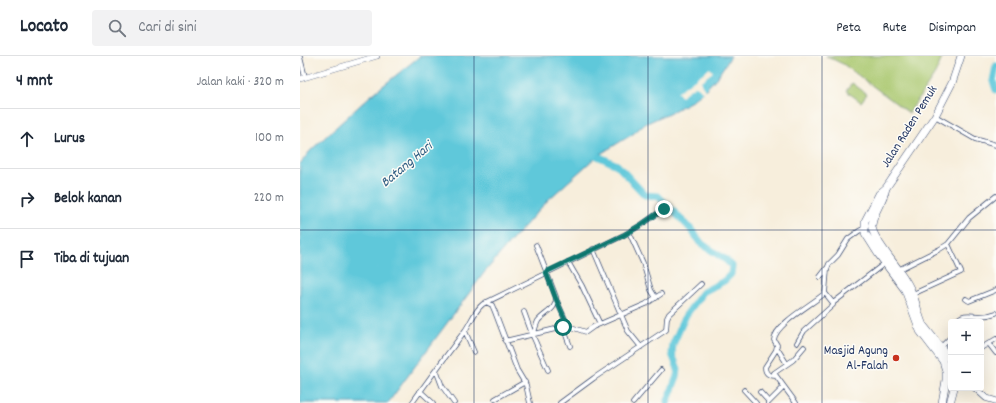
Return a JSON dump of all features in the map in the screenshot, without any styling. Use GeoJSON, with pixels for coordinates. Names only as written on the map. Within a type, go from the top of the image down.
{"type":"FeatureCollection","features":[{"type":"Feature","properties":{"kind":"highway","name":"Jalan Raden Pemuk"},"geometry":{"type":"LineString","coordinates":[[868,227],[885,196],[886,188],[935,116],[952,83],[961,56]]}},
{"type":"Feature","properties":{"kind":"highway"},"geometry":{"type":"LineString","coordinates":[[868,227],[867,236],[905,290],[920,331],[947,359],[946,380],[942,403]]}},
{"type":"Feature","properties":{"kind":"highway"},"geometry":{"type":"LineString","coordinates":[[868,227],[913,294],[920,319],[938,350]]}},
{"type":"Feature","properties":{"kind":"highway"},"geometry":{"type":"LineString","coordinates":[[950,403],[953,391]]}},
{"type":"Feature","properties":{"kind":"main road"},"geometry":{"type":"LineString","coordinates":[[978,391],[986,398],[996,401]]}},
{"type":"Feature","properties":{"kind":"street"},"geometry":{"type":"LineString","coordinates":[[300,57],[303,78],[377,56]]}},
{"type":"Feature","properties":{"kind":"street"},"geometry":{"type":"LineString","coordinates":[[935,116],[975,139],[996,145]]}},
{"type":"Feature","properties":{"kind":"street"},"geometry":{"type":"LineString","coordinates":[[898,270],[948,244],[969,218],[996,196]]}},
{"type":"Feature","properties":{"kind":"street"},"geometry":{"type":"LineString","coordinates":[[412,403],[465,331],[480,306],[628,232],[664,209]]}},
{"type":"Feature","properties":{"kind":"street"},"geometry":{"type":"LineString","coordinates":[[820,277],[838,255],[848,238],[868,227]]}},
{"type":"Feature","properties":{"kind":"street"},"geometry":{"type":"LineString","coordinates":[[628,232],[643,263],[651,290],[656,298]]}},
{"type":"Feature","properties":{"kind":"street"},"geometry":{"type":"LineString","coordinates":[[913,294],[961,272],[948,244]]}},
{"type":"Feature","properties":{"kind":"street"},"geometry":{"type":"LineString","coordinates":[[536,245],[556,299],[568,326]]}},
{"type":"Feature","properties":{"kind":"street"},"geometry":{"type":"LineString","coordinates":[[593,249],[628,331],[641,347]]}},
{"type":"Feature","properties":{"kind":"street"},"geometry":{"type":"LineString","coordinates":[[568,262],[582,286],[600,324]]}},
{"type":"Feature","properties":{"kind":"street"},"geometry":{"type":"LineString","coordinates":[[797,342],[804,331],[833,305],[833,303],[885,263]]}},
{"type":"Feature","properties":{"kind":"street"},"geometry":{"type":"LineString","coordinates":[[828,267],[825,293],[833,303]]}},
{"type":"Feature","properties":{"kind":"street"},"geometry":{"type":"LineString","coordinates":[[560,403],[594,378],[666,330],[667,318],[669,314],[701,284]]}},
{"type":"Feature","properties":{"kind":"street"},"geometry":{"type":"LineString","coordinates":[[966,299],[969,301],[996,290]]}},
{"type":"Feature","properties":{"kind":"street"},"geometry":{"type":"LineString","coordinates":[[787,364],[777,348],[774,338],[780,327],[825,293]]}},
{"type":"Feature","properties":{"kind":"street"},"geometry":{"type":"LineString","coordinates":[[505,341],[533,333],[568,326],[586,332],[600,324],[646,304],[662,294]]}},
{"type":"Feature","properties":{"kind":"street"},"geometry":{"type":"LineString","coordinates":[[533,333],[538,321],[554,307],[556,304],[556,299]]}},
{"type":"Feature","properties":{"kind":"street"},"geometry":{"type":"LineString","coordinates":[[486,302],[492,305],[517,370],[525,382],[530,403]]}},
{"type":"Feature","properties":{"kind":"street"},"geometry":{"type":"LineString","coordinates":[[524,312],[548,370]]}},
{"type":"Feature","properties":{"kind":"street"},"geometry":{"type":"LineString","coordinates":[[958,319],[965,315],[985,316],[996,313]]}},
{"type":"Feature","properties":{"kind":"street"},"geometry":{"type":"LineString","coordinates":[[563,327],[570,346]]}},
{"type":"Feature","properties":{"kind":"street"},"geometry":{"type":"LineString","coordinates":[[465,331],[474,352]]}},
{"type":"Feature","properties":{"kind":"street"},"geometry":{"type":"LineString","coordinates":[[984,346],[996,339]]}},
{"type":"Feature","properties":{"kind":"street"},"geometry":{"type":"LineString","coordinates":[[938,350],[948,340]]}},
{"type":"Feature","properties":{"kind":"street"},"geometry":{"type":"LineString","coordinates":[[989,344],[996,353]]}},
{"type":"Feature","properties":{"kind":"street"},"geometry":{"type":"LineString","coordinates":[[796,403],[776,376],[775,372],[787,364],[804,347]]}},
{"type":"Feature","properties":{"kind":"street"},"geometry":{"type":"LineString","coordinates":[[776,376],[769,375],[764,367],[777,348]]}},
{"type":"Feature","properties":{"kind":"street"},"geometry":{"type":"LineString","coordinates":[[436,370],[442,386],[454,403]]}},
{"type":"Feature","properties":{"kind":"street"},"geometry":{"type":"LineString","coordinates":[[633,403],[661,370]]}},
{"type":"Feature","properties":{"kind":"street"},"geometry":{"type":"LineString","coordinates":[[495,398],[525,382]]}},
{"type":"Feature","properties":{"kind":"street"},"geometry":{"type":"LineString","coordinates":[[760,392],[768,402],[784,387]]}},
{"type":"Feature","properties":{"kind":"street"},"geometry":{"type":"LineString","coordinates":[[744,390],[756,403]]}},
{"type":"Feature","properties":{"kind":"street"},"geometry":{"type":"LineString","coordinates":[[420,391],[433,403]]}},
{"type":"Feature","properties":{"kind":"green space"},"geometry":{"type":"Polygon","coordinates":[[[826,56],[943,56],[935,74],[909,113],[843,64],[826,56]]]}},
{"type":"Feature","properties":{"kind":"green space"},"geometry":{"type":"Polygon","coordinates":[[[852,83],[867,94],[861,102],[846,91],[852,83]]]}},
{"type":"Feature","properties":{"kind":"water","name":"Batang Hari"},"geometry":{"type":"Polygon","coordinates":[[[420,56],[731,56],[717,77],[705,90],[690,102],[643,125],[633,134],[597,156],[548,200],[484,273],[388,403],[300,403],[300,164],[310,151],[369,97],[420,56]]]}},
{"type":"Feature","properties":{"kind":"pier"},"geometry":{"type":"Polygon","coordinates":[[[710,68],[713,72],[701,81],[701,84],[706,92],[704,93],[695,86],[681,96],[677,92],[710,68]]]}},
{"type":"Feature","properties":{"kind":"waterway"},"geometry":{"type":"LineString","coordinates":[[996,66],[993,81],[996,90]]}},
{"type":"Feature","properties":{"kind":"waterway"},"geometry":{"type":"LineString","coordinates":[[589,152],[617,165],[645,195],[658,196],[689,227],[702,244],[726,260],[732,266],[731,274],[724,281],[703,292],[686,315],[673,344],[672,354],[678,369],[677,376],[667,403]]}},
{"type":"Feature","properties":{"kind":"place","name":"Masjid Agung Al-Falah"},"geometry":{"type":"Point","coordinates":[896,358]}},
{"type":"Feature","properties":{"kind":"route"},"geometry":{"type":"LineString","coordinates":[[563,327],[568,326],[546,272],[624,235],[664,209]]}}]}
